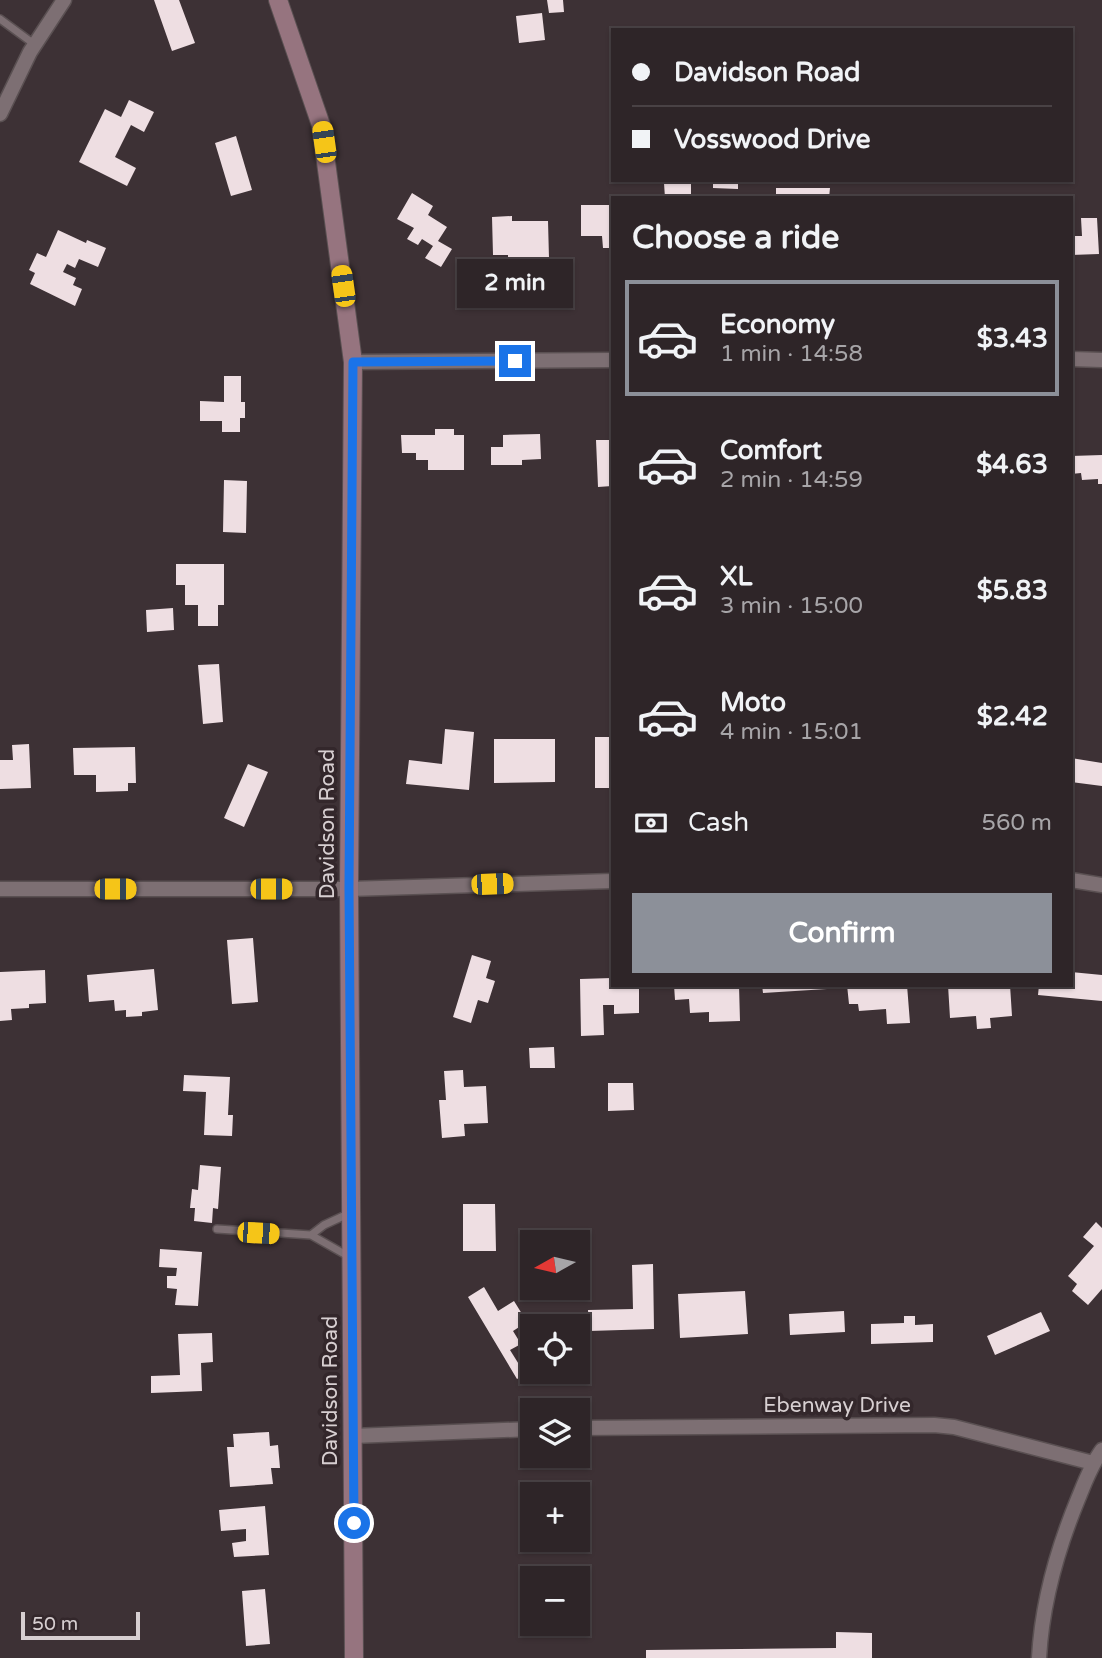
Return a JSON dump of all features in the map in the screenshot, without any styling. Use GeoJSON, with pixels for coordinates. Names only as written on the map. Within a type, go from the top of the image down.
{"type":"FeatureCollection","features":[{"type":"Feature","properties":{"kind":"street"},"geometry":{"type":"LineString","coordinates":[[0,114],[35,45],[64,0]]}},
{"type":"Feature","properties":{"kind":"street","name":"Davidson Road"},"geometry":{"type":"LineString","coordinates":[[278,0],[321,125],[353,362],[349,888],[354,1658]]}},
{"type":"Feature","properties":{"kind":"street"},"geometry":{"type":"LineString","coordinates":[[1073,359],[1102,360]]}},
{"type":"Feature","properties":{"kind":"street"},"geometry":{"type":"LineString","coordinates":[[353,362],[611,360]]}},
{"type":"Feature","properties":{"kind":"street"},"geometry":{"type":"LineString","coordinates":[[1073,880],[1102,886]]}},
{"type":"Feature","properties":{"kind":"street"},"geometry":{"type":"LineString","coordinates":[[0,889],[349,888],[611,881]]}},
{"type":"Feature","properties":{"kind":"street","name":"Ebenway Drive"},"geometry":{"type":"LineString","coordinates":[[590,1428],[934,1425],[954,1427],[1093,1463]]}},
{"type":"Feature","properties":{"kind":"street"},"geometry":{"type":"LineString","coordinates":[[354,1436],[520,1430]]}},
{"type":"Feature","properties":{"kind":"street"},"geometry":{"type":"LineString","coordinates":[[1038,1658],[1041,1629],[1059,1545],[1093,1463],[1102,1450]]}},
{"type":"Feature","properties":{"kind":"lane"},"geometry":{"type":"LineString","coordinates":[[0,19],[35,45]]}},
{"type":"Feature","properties":{"kind":"lane"},"geometry":{"type":"LineString","coordinates":[[311,1235],[352,1212]]}},
{"type":"Feature","properties":{"kind":"lane"},"geometry":{"type":"LineString","coordinates":[[218,1229],[311,1235],[352,1258]]}},
{"type":"Feature","properties":{"kind":"building"},"geometry":{"type":"Polygon","coordinates":[[[154,0],[179,0],[195,43],[172,51],[154,0]]]}},
{"type":"Feature","properties":{"kind":"building"},"geometry":{"type":"Polygon","coordinates":[[[547,0],[563,0],[564,12],[549,13],[547,0]]]}},
{"type":"Feature","properties":{"kind":"building"},"geometry":{"type":"Polygon","coordinates":[[[542,13],[545,40],[519,43],[516,16],[542,13]]]}},
{"type":"Feature","properties":{"kind":"building"},"geometry":{"type":"Polygon","coordinates":[[[129,100],[154,112],[144,132],[131,125],[115,157],[136,168],[127,186],[79,162],[105,109],[121,117],[129,100]]]}},
{"type":"Feature","properties":{"kind":"building"},"geometry":{"type":"Polygon","coordinates":[[[236,136],[252,190],[231,196],[215,143],[236,136]]]}},
{"type":"Feature","properties":{"kind":"building"},"geometry":{"type":"Polygon","coordinates":[[[691,182],[691,196],[665,196],[664,183],[691,182]]]}},
{"type":"Feature","properties":{"kind":"building"},"geometry":{"type":"Polygon","coordinates":[[[713,182],[738,182],[738,189],[713,188],[713,182]]]}},
{"type":"Feature","properties":{"kind":"building"},"geometry":{"type":"Polygon","coordinates":[[[776,188],[830,188],[829,196],[776,196],[776,188]]]}},
{"type":"Feature","properties":{"kind":"building"},"geometry":{"type":"Polygon","coordinates":[[[412,193],[433,206],[428,215],[447,227],[438,241],[452,249],[441,267],[425,258],[433,246],[422,239],[418,245],[407,239],[414,228],[397,219],[412,193]]]}},
{"type":"Feature","properties":{"kind":"building"},"geometry":{"type":"Polygon","coordinates":[[[581,205],[611,205],[611,248],[603,248],[602,236],[581,236],[581,205]]]}},
{"type":"Feature","properties":{"kind":"building"},"geometry":{"type":"Polygon","coordinates":[[[512,216],[512,221],[548,221],[549,258],[539,258],[539,265],[508,265],[508,255],[493,255],[492,217],[512,216]]]}},
{"type":"Feature","properties":{"kind":"building"},"geometry":{"type":"Polygon","coordinates":[[[1081,218],[1097,218],[1099,254],[1073,255],[1073,236],[1082,236],[1081,218]]]}},
{"type":"Feature","properties":{"kind":"building"},"geometry":{"type":"Polygon","coordinates":[[[58,230],[86,243],[87,240],[106,248],[98,267],[79,259],[75,268],[67,264],[63,272],[76,278],[73,285],[82,289],[75,306],[30,284],[35,273],[29,270],[37,253],[46,257],[58,230]]]}},
{"type":"Feature","properties":{"kind":"building"},"geometry":{"type":"Polygon","coordinates":[[[224,376],[241,376],[241,402],[245,402],[245,418],[240,418],[240,432],[222,432],[222,421],[200,421],[200,401],[224,402],[224,376]]]}},
{"type":"Feature","properties":{"kind":"building"},"geometry":{"type":"Polygon","coordinates":[[[435,429],[454,429],[454,435],[464,435],[464,470],[428,470],[428,460],[416,460],[416,453],[402,453],[401,435],[435,435],[435,429]]]}},
{"type":"Feature","properties":{"kind":"building"},"geometry":{"type":"Polygon","coordinates":[[[540,434],[541,459],[522,460],[522,465],[491,465],[491,447],[503,447],[503,435],[540,434]]]}},
{"type":"Feature","properties":{"kind":"building"},"geometry":{"type":"Polygon","coordinates":[[[596,440],[611,440],[611,486],[598,487],[596,440]]]}},
{"type":"Feature","properties":{"kind":"building"},"geometry":{"type":"Polygon","coordinates":[[[1102,455],[1102,484],[1098,484],[1098,479],[1082,480],[1081,473],[1073,474],[1073,456],[1102,455]]]}},
{"type":"Feature","properties":{"kind":"building"},"geometry":{"type":"Polygon","coordinates":[[[224,480],[247,481],[246,533],[223,532],[224,480]]]}},
{"type":"Feature","properties":{"kind":"building"},"geometry":{"type":"Polygon","coordinates":[[[176,564],[224,564],[224,605],[218,605],[218,626],[198,626],[198,605],[185,605],[185,585],[176,585],[176,564]]]}},
{"type":"Feature","properties":{"kind":"building"},"geometry":{"type":"Polygon","coordinates":[[[173,608],[174,630],[147,632],[146,610],[173,608]]]}},
{"type":"Feature","properties":{"kind":"building"},"geometry":{"type":"Polygon","coordinates":[[[219,664],[223,722],[203,724],[198,665],[219,664]]]}},
{"type":"Feature","properties":{"kind":"building"},"geometry":{"type":"Polygon","coordinates":[[[445,729],[474,732],[469,790],[406,784],[409,760],[442,764],[445,729]]]}},
{"type":"Feature","properties":{"kind":"building"},"geometry":{"type":"Polygon","coordinates":[[[595,737],[611,737],[611,788],[595,788],[595,737]]]}},
{"type":"Feature","properties":{"kind":"building"},"geometry":{"type":"Polygon","coordinates":[[[494,739],[555,739],[555,782],[494,783],[494,739]]]}},
{"type":"Feature","properties":{"kind":"building"},"geometry":{"type":"Polygon","coordinates":[[[29,744],[31,788],[0,789],[0,760],[13,760],[12,745],[29,744]]]}},
{"type":"Feature","properties":{"kind":"building"},"geometry":{"type":"Polygon","coordinates":[[[135,747],[136,783],[128,783],[128,791],[96,792],[96,775],[74,775],[73,748],[135,747]]]}},
{"type":"Feature","properties":{"kind":"building"},"geometry":{"type":"Polygon","coordinates":[[[1073,758],[1102,763],[1102,786],[1073,782],[1073,758]]]}},
{"type":"Feature","properties":{"kind":"building"},"geometry":{"type":"Polygon","coordinates":[[[248,764],[268,772],[244,827],[224,818],[248,764]]]}},
{"type":"Feature","properties":{"kind":"building"},"geometry":{"type":"Polygon","coordinates":[[[253,938],[258,1002],[232,1004],[227,940],[253,938]]]}},
{"type":"Feature","properties":{"kind":"building"},"geometry":{"type":"Polygon","coordinates":[[[472,955],[491,961],[486,978],[495,981],[488,1003],[478,1000],[471,1023],[453,1017],[472,955]]]}},
{"type":"Feature","properties":{"kind":"building"},"geometry":{"type":"Polygon","coordinates":[[[154,969],[158,1010],[142,1012],[142,1016],[126,1017],[126,1010],[115,1011],[114,1000],[89,1002],[87,975],[154,969]]]}},
{"type":"Feature","properties":{"kind":"building"},"geometry":{"type":"Polygon","coordinates":[[[45,970],[46,1003],[11,1009],[12,1020],[0,1021],[0,972],[45,970]]]}},
{"type":"Feature","properties":{"kind":"building"},"geometry":{"type":"Polygon","coordinates":[[[1073,972],[1102,975],[1102,1001],[1038,995],[1039,987],[1073,987],[1073,972]]]}},
{"type":"Feature","properties":{"kind":"building"},"geometry":{"type":"Polygon","coordinates":[[[611,978],[611,987],[639,987],[639,1013],[614,1014],[614,1005],[603,1005],[604,1035],[581,1036],[580,979],[611,978]]]}},
{"type":"Feature","properties":{"kind":"building"},"geometry":{"type":"Polygon","coordinates":[[[674,987],[739,987],[740,1021],[709,1022],[709,1012],[690,1013],[689,999],[675,1000],[674,987]]]}},
{"type":"Feature","properties":{"kind":"building"},"geometry":{"type":"Polygon","coordinates":[[[762,987],[827,987],[827,989],[763,993],[762,987]]]}},
{"type":"Feature","properties":{"kind":"building"},"geometry":{"type":"Polygon","coordinates":[[[847,987],[907,987],[910,1023],[887,1024],[886,1009],[859,1011],[858,1004],[849,1004],[847,987]]]}},
{"type":"Feature","properties":{"kind":"building"},"geometry":{"type":"Polygon","coordinates":[[[948,987],[1010,987],[1012,1016],[990,1018],[991,1028],[977,1029],[976,1016],[950,1018],[948,987]]]}},
{"type":"Feature","properties":{"kind":"building"},"geometry":{"type":"Polygon","coordinates":[[[554,1047],[555,1068],[530,1068],[529,1048],[554,1047]]]}},
{"type":"Feature","properties":{"kind":"building"},"geometry":{"type":"Polygon","coordinates":[[[463,1070],[464,1087],[486,1086],[488,1123],[464,1124],[465,1136],[442,1138],[439,1100],[446,1100],[444,1071],[463,1070]]]}},
{"type":"Feature","properties":{"kind":"building"},"geometry":{"type":"Polygon","coordinates":[[[184,1075],[230,1077],[228,1115],[233,1115],[232,1136],[204,1135],[206,1092],[183,1091],[184,1075]]]}},
{"type":"Feature","properties":{"kind":"building"},"geometry":{"type":"Polygon","coordinates":[[[608,1083],[633,1083],[634,1110],[608,1111],[608,1083]]]}},
{"type":"Feature","properties":{"kind":"building"},"geometry":{"type":"Polygon","coordinates":[[[200,1165],[221,1167],[218,1209],[213,1208],[212,1223],[194,1221],[195,1208],[190,1208],[192,1189],[198,1190],[200,1165]]]}},
{"type":"Feature","properties":{"kind":"building"},"geometry":{"type":"Polygon","coordinates":[[[463,1204],[495,1204],[496,1251],[463,1251],[463,1204]]]}},
{"type":"Feature","properties":{"kind":"building"},"geometry":{"type":"Polygon","coordinates":[[[1096,1222],[1102,1228],[1102,1289],[1088,1305],[1072,1291],[1077,1284],[1068,1276],[1094,1246],[1083,1237],[1096,1222]]]}},
{"type":"Feature","properties":{"kind":"building"},"geometry":{"type":"Polygon","coordinates":[[[160,1249],[202,1252],[198,1306],[175,1305],[177,1289],[167,1288],[167,1276],[176,1276],[177,1268],[159,1267],[160,1249]]]}},
{"type":"Feature","properties":{"kind":"building"},"geometry":{"type":"Polygon","coordinates":[[[653,1264],[654,1329],[590,1331],[588,1310],[633,1309],[632,1265],[653,1264]]]}},
{"type":"Feature","properties":{"kind":"building"},"geometry":{"type":"Polygon","coordinates":[[[484,1287],[498,1311],[514,1301],[522,1314],[520,1326],[513,1331],[520,1345],[510,1350],[520,1366],[520,1377],[517,1379],[468,1297],[484,1287]]]}},
{"type":"Feature","properties":{"kind":"building"},"geometry":{"type":"Polygon","coordinates":[[[745,1291],[748,1334],[680,1338],[678,1294],[745,1291]]]}},
{"type":"Feature","properties":{"kind":"building"},"geometry":{"type":"Polygon","coordinates":[[[844,1311],[845,1332],[790,1335],[789,1314],[844,1311]]]}},
{"type":"Feature","properties":{"kind":"building"},"geometry":{"type":"Polygon","coordinates":[[[1041,1312],[1050,1331],[995,1355],[987,1336],[1041,1312]]]}},
{"type":"Feature","properties":{"kind":"building"},"geometry":{"type":"Polygon","coordinates":[[[904,1316],[915,1316],[915,1325],[933,1324],[933,1342],[871,1344],[871,1324],[904,1323],[904,1316]]]}},
{"type":"Feature","properties":{"kind":"building"},"geometry":{"type":"Polygon","coordinates":[[[212,1333],[213,1362],[201,1363],[202,1391],[151,1393],[151,1376],[180,1375],[178,1334],[212,1333]]]}},
{"type":"Feature","properties":{"kind":"building"},"geometry":{"type":"Polygon","coordinates":[[[269,1432],[270,1446],[278,1445],[280,1468],[271,1468],[273,1484],[230,1487],[227,1447],[234,1447],[233,1434],[269,1432]]]}},
{"type":"Feature","properties":{"kind":"building"},"geometry":{"type":"Polygon","coordinates":[[[265,1506],[269,1555],[234,1557],[232,1543],[246,1541],[246,1529],[221,1531],[219,1510],[265,1506]]]}},
{"type":"Feature","properties":{"kind":"building"},"geometry":{"type":"Polygon","coordinates":[[[265,1589],[270,1644],[246,1646],[242,1591],[265,1589]]]}},
{"type":"Feature","properties":{"kind":"building"},"geometry":{"type":"Polygon","coordinates":[[[836,1632],[872,1633],[872,1658],[646,1658],[646,1650],[836,1648],[836,1632]]]}},
{"type":"Feature","properties":{"kind":"route"},"geometry":{"type":"LineString","coordinates":[[354,1523],[349,888],[353,362],[515,361]]}}]}
